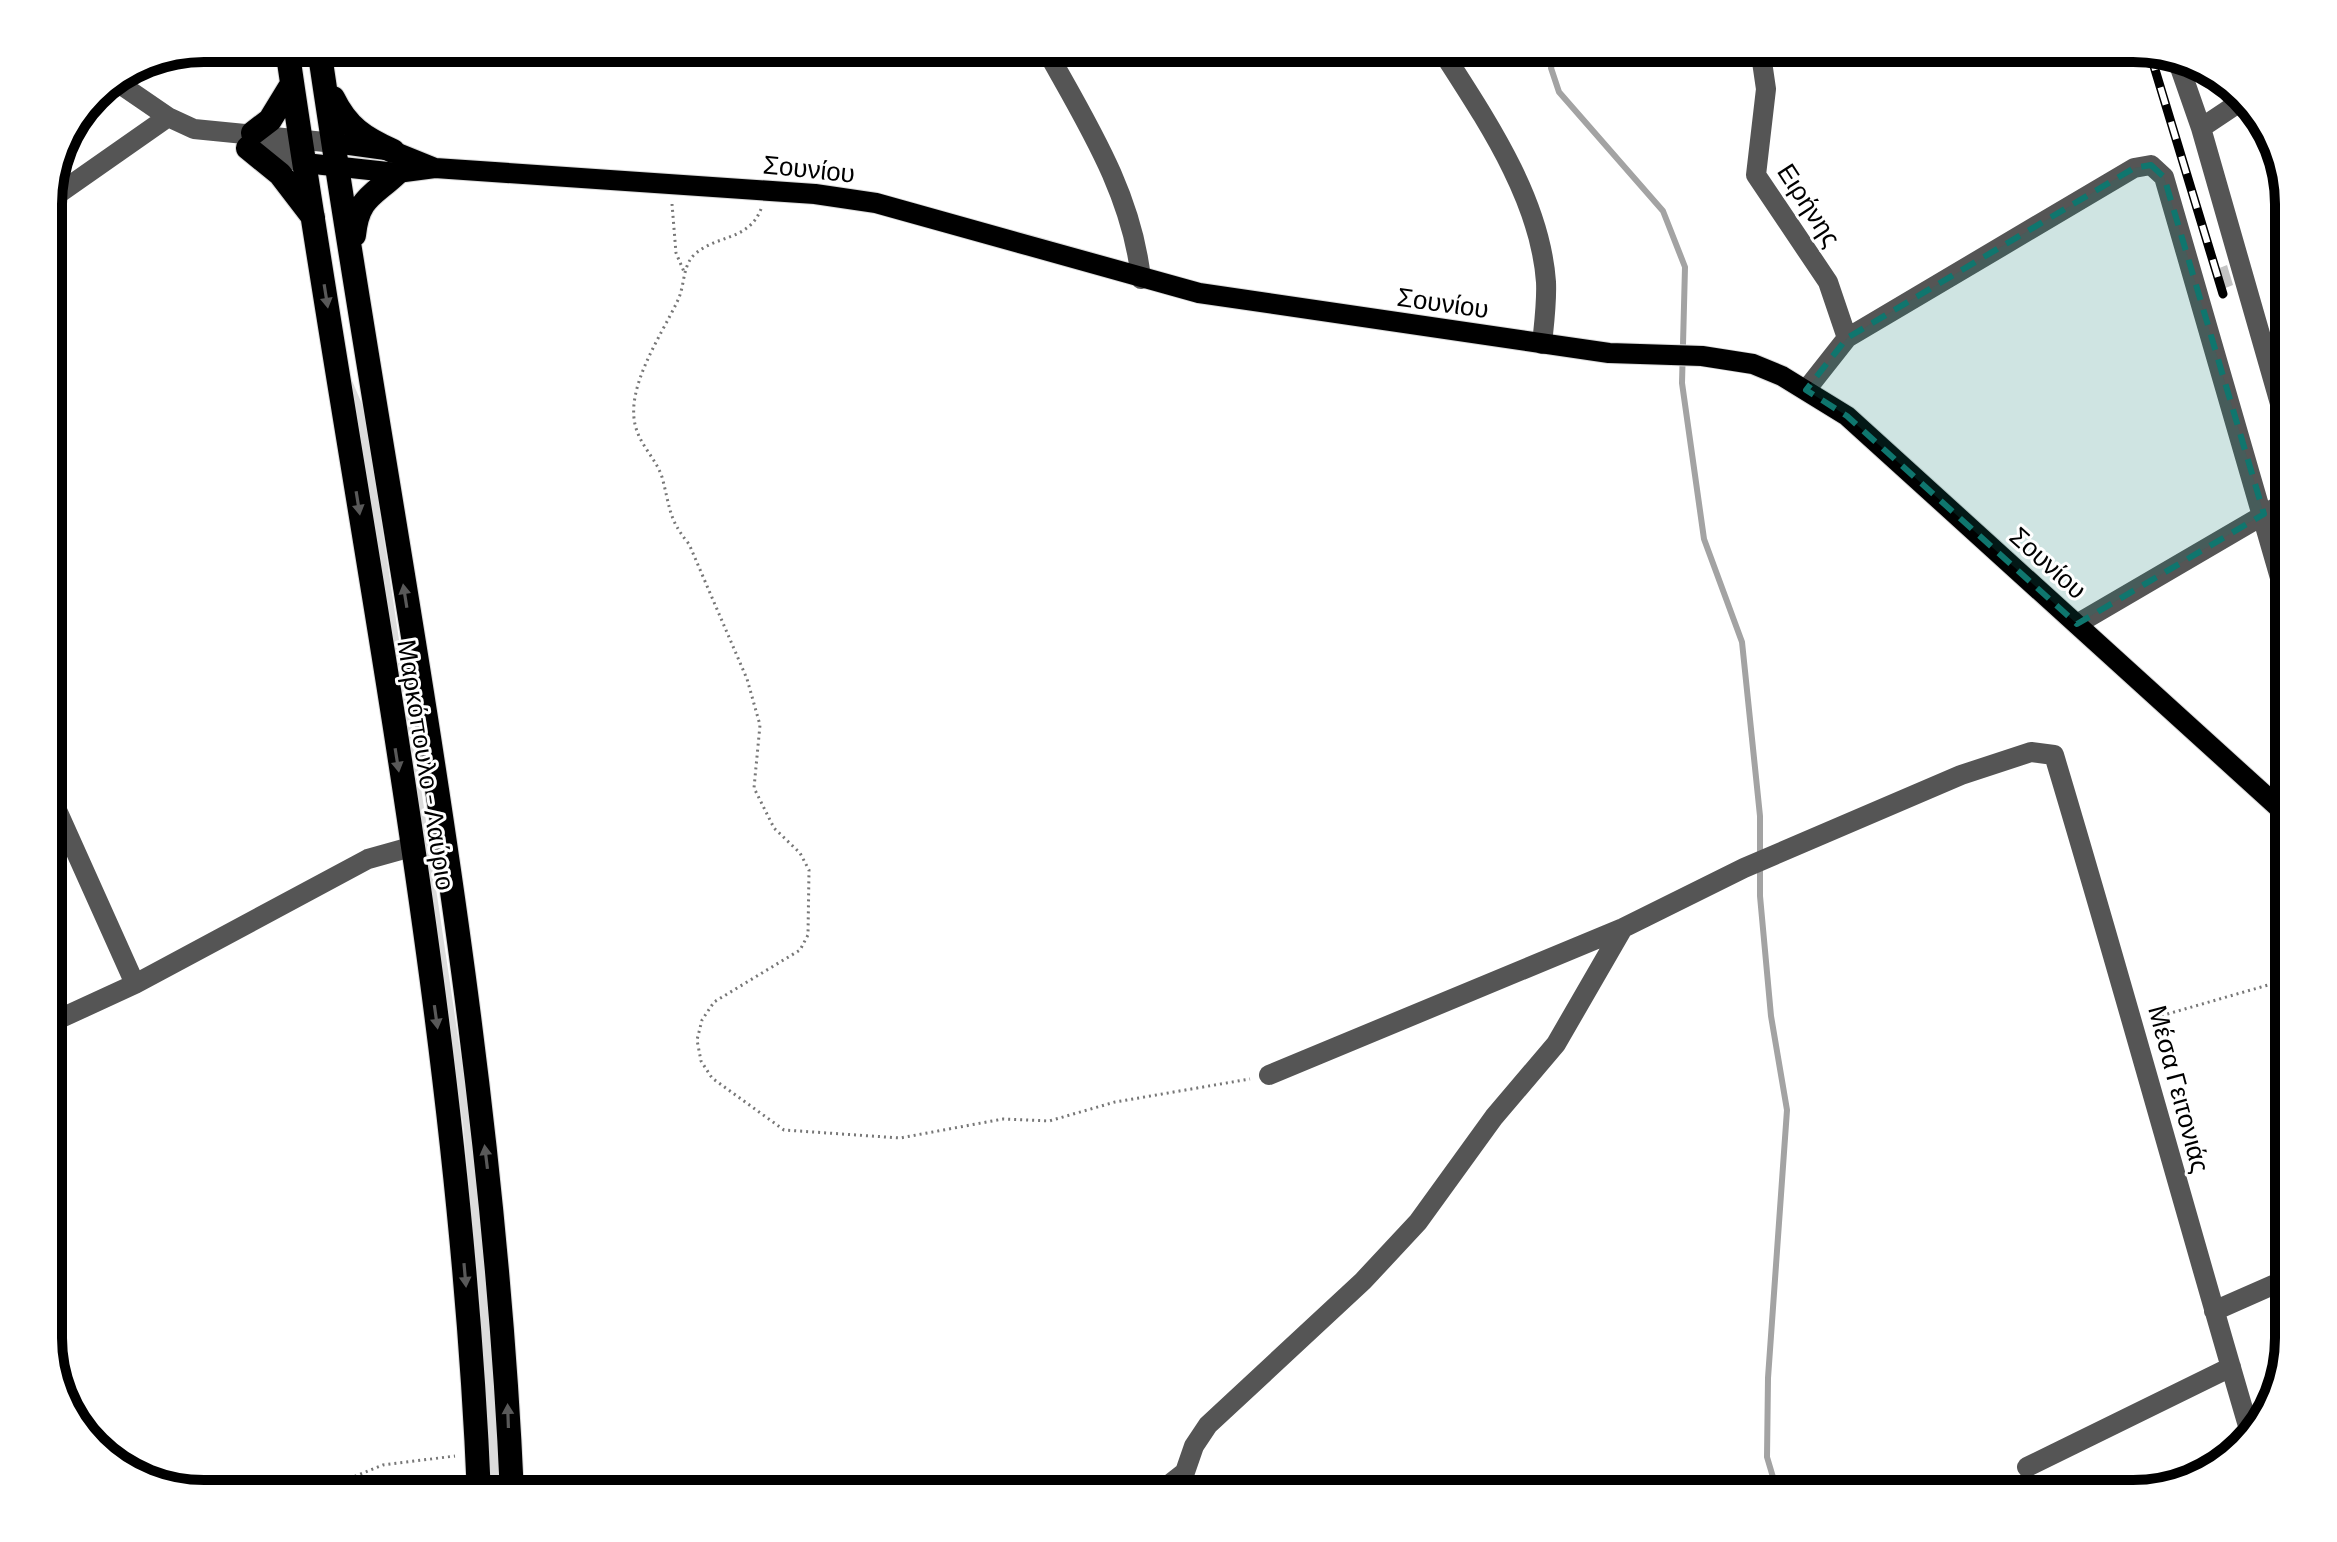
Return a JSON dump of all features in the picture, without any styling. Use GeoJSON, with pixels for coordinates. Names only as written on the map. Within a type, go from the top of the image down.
{"type":"FeatureCollection","features":[{"type":"Feature","properties":{"kind":"highway","name":"Μαρκόπουλο - Λαύριο"},"geometry":{"type":"LineString","coordinates":[[289,62],[411,847],[459,1199],[478,1480]]}},
{"type":"Feature","properties":{"kind":"highway","name":"Μαρκόπουλο - Λαύριο"},"geometry":{"type":"LineString","coordinates":[[321,62],[475,1063],[504,1351],[511,1480]]}},
{"type":"Feature","properties":{"kind":"highway"},"geometry":{"type":"LineString","coordinates":[[323,78],[344,120],[395,162],[360,208],[352,250]]}},
{"type":"Feature","properties":{"kind":"highway"},"geometry":{"type":"LineString","coordinates":[[292,84],[270,120],[250,141],[314,219]]}},
{"type":"Feature","properties":{"kind":"main road","name":"Σουνίου"},"geometry":{"type":"LineString","coordinates":[[336,155],[435,168],[768,190],[876,203],[1141,279],[1287,308],[1542,344],[1661,356],[1702,356],[1753,364],[1806,390],[1847,416],[2275,804]]}},
{"type":"Feature","properties":{"kind":"street"},"geometry":{"type":"LineString","coordinates":[[1053,62],[1114,174],[1137,238],[1141,279]]}},
{"type":"Feature","properties":{"kind":"street"},"geometry":{"type":"LineString","coordinates":[[1448,62],[1508,163],[1537,235],[1546,282],[1542,344]]}},
{"type":"Feature","properties":{"kind":"street","name":"Ειρήνης"},"geometry":{"type":"LineString","coordinates":[[1762,62],[1766,89],[1756,175],[1828,282],[1847,338]]}},
{"type":"Feature","properties":{"kind":"street"},"geometry":{"type":"LineString","coordinates":[[2181,71],[2201,128],[2275,386]]}},
{"type":"Feature","properties":{"kind":"street","name":"Σουνίου"},"geometry":{"type":"LineString","coordinates":[[124,87],[168,117],[194,129],[336,155]]}},
{"type":"Feature","properties":{"kind":"street"},"geometry":{"type":"LineString","coordinates":[[2201,128],[2235,105]]}},
{"type":"Feature","properties":{"kind":"street"},"geometry":{"type":"LineString","coordinates":[[62,191],[168,117]]}},
{"type":"Feature","properties":{"kind":"street"},"geometry":{"type":"LineString","coordinates":[[1806,390],[1847,338],[2134,168],[2151,165],[2164,177],[2275,556]]}},
{"type":"Feature","properties":{"kind":"street"},"geometry":{"type":"LineString","coordinates":[[2077,624],[2275,508]]}},
{"type":"Feature","properties":{"kind":"street","name":"Μέσα Γειτονιάς"},"geometry":{"type":"LineString","coordinates":[[1623,928],[1744,868],[1961,775],[2031,752],[2054,755],[2135,1024],[2247,1423]]}},
{"type":"Feature","properties":{"kind":"street"},"geometry":{"type":"LineString","coordinates":[[62,821],[135,984]]}},
{"type":"Feature","properties":{"kind":"street"},"geometry":{"type":"LineString","coordinates":[[62,1018],[135,984],[368,859],[411,847]]}},
{"type":"Feature","properties":{"kind":"street"},"geometry":{"type":"LineString","coordinates":[[1269,1075],[1623,928]]}},
{"type":"Feature","properties":{"kind":"street"},"geometry":{"type":"LineString","coordinates":[[1175,1480],[1185,1472],[1194,1446],[1208,1425],[1363,1281],[1418,1222],[1494,1117],[1556,1044],[1623,928]]}},
{"type":"Feature","properties":{"kind":"street"},"geometry":{"type":"LineString","coordinates":[[2214,1311],[2275,1284]]}},
{"type":"Feature","properties":{"kind":"street"},"geometry":{"type":"LineString","coordinates":[[2027,1467],[2231,1367]]}},
{"type":"Feature","properties":{"kind":"path"},"geometry":{"type":"LineString","coordinates":[[670,184],[676,253],[685,274]]}},
{"type":"Feature","properties":{"kind":"path"},"geometry":{"type":"LineString","coordinates":[[768,190],[757,220],[745,232],[704,248],[693,256],[685,274],[683,290],[638,387],[635,425],[661,476],[674,526],[689,544],[747,679],[760,725],[754,788],[774,828],[800,853],[809,870],[808,935],[800,950],[714,1002],[702,1020],[697,1040],[701,1061],[712,1078],[784,1130],[900,1138],[1003,1119],[1049,1121],[1115,1102],[1210,1089],[1269,1075]]}},
{"type":"Feature","properties":{"kind":"path"},"geometry":{"type":"LineString","coordinates":[[2135,1024],[2275,983]]}},
{"type":"Feature","properties":{"kind":"path"},"geometry":{"type":"LineString","coordinates":[[345,1480],[383,1465],[456,1456],[468,1451],[477,1440]]}},
{"type":"Feature","properties":{"kind":"path"},"geometry":{"type":"LineString","coordinates":[[1185,1472],[1210,1480]]}},
{"type":"Feature","properties":{"kind":"highlighted area"},"geometry":{"type":"Polygon","coordinates":[[[2151,165],[2164,177],[2264,514],[2077,624],[1847,416],[1806,390],[1847,338],[2134,168],[2151,165]]]}},
{"type":"Feature","properties":{"kind":"shaded area"},"geometry":{"type":"Polygon","coordinates":[[[350,376],[365,411],[471,1124],[490,1302],[499,1480],[489,1480],[480,1302],[463,1124],[350,376]]]}},
{"type":"Feature","properties":{"kind":"building"},"geometry":{"type":"Polygon","coordinates":[[[2227,265],[2233,285],[2223,289],[2217,269],[2227,265]]]}},
{"type":"Feature","properties":{"kind":"waterway"},"geometry":{"type":"LineString","coordinates":[[1553,62],[1551,68],[1559,92],[1663,211],[1685,267],[1682,383],[1704,539],[1742,642],[1760,816],[1760,896],[1771,1016],[1787,1110],[1768,1378],[1767,1457],[1774,1480]]}},
{"type":"Feature","properties":{"kind":"railway"},"geometry":{"type":"LineString","coordinates":[[2153,63],[2223,294]]}}]}
